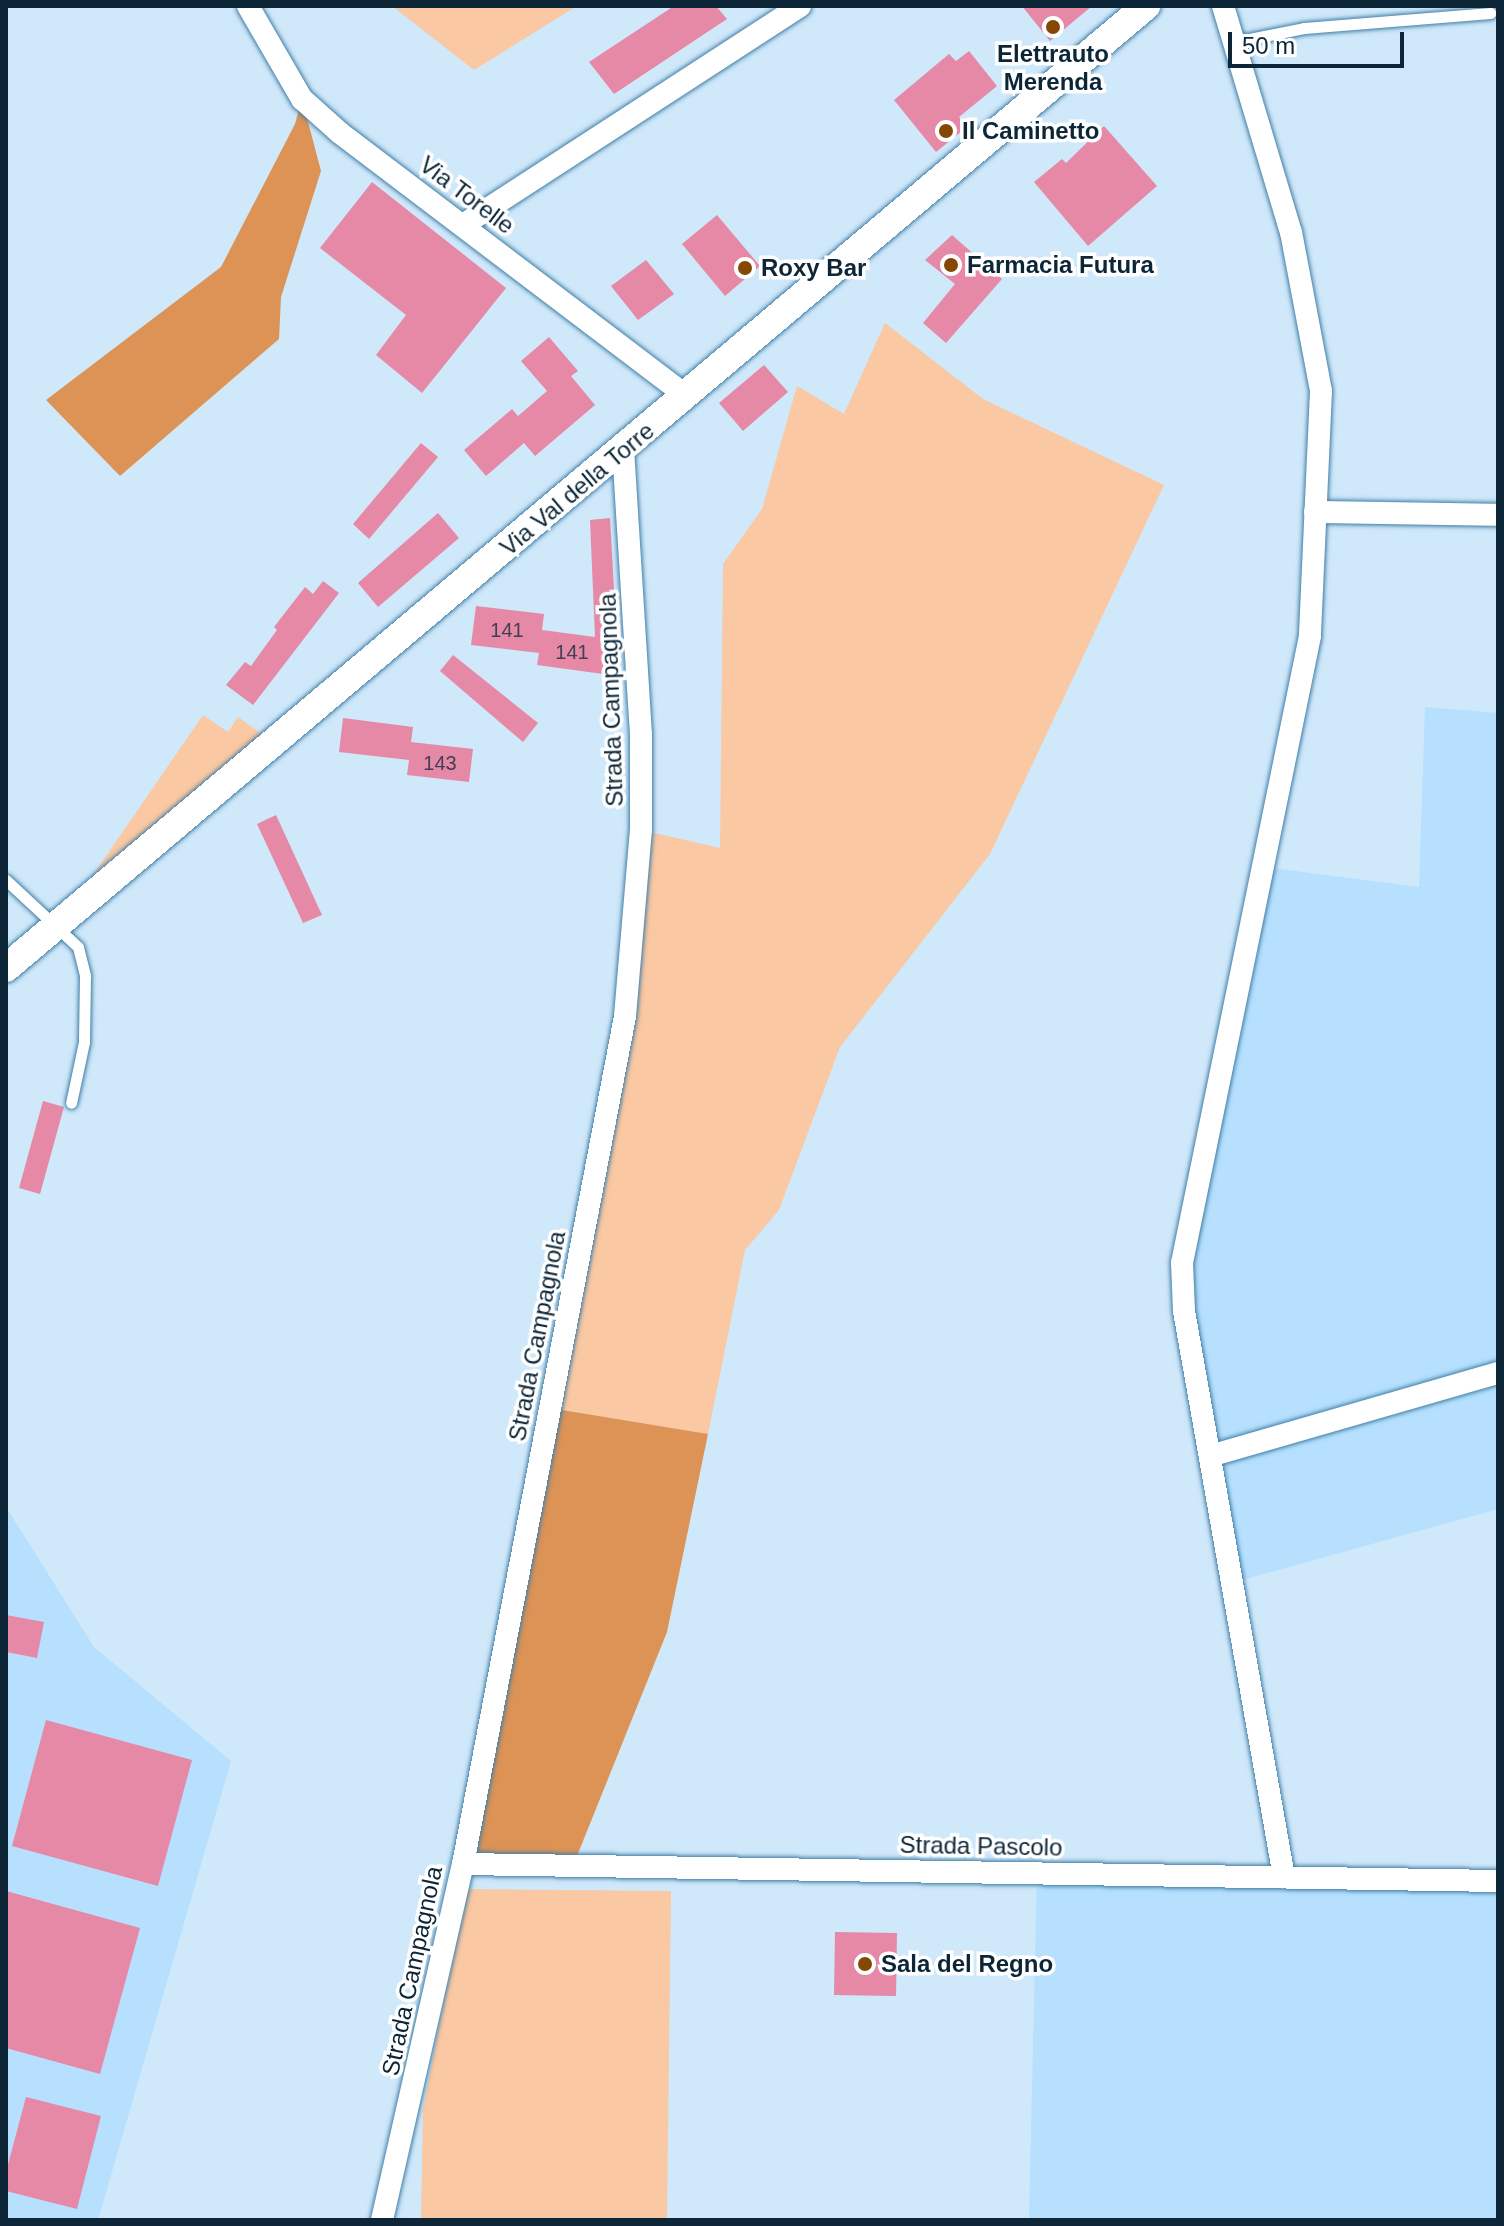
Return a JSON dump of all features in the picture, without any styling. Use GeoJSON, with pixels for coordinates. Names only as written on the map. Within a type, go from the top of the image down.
{"type":"FeatureCollection","features":[{"type":"Feature","properties":{"kind":"street","name":"Via Torelle"},"geometry":{"type":"LineString","coordinates":[[248,6],[302,99],[340,133],[687,396]]}},
{"type":"Feature","properties":{"kind":"street"},"geometry":{"type":"LineString","coordinates":[[463,225],[800,6]]}},
{"type":"Feature","properties":{"kind":"street","name":"Via Val della Torre"},"geometry":{"type":"LineString","coordinates":[[6,968],[1146,6]]}},
{"type":"Feature","properties":{"kind":"street"},"geometry":{"type":"LineString","coordinates":[[1223,6],[1291,232],[1321,391],[1310,636],[1182,1263],[1184,1311],[1284,1877]]}},
{"type":"Feature","properties":{"kind":"street","name":"Strada Campagnola"},"geometry":{"type":"LineString","coordinates":[[382,2220],[463,1864],[625,1016],[641,830],[641,735],[623,450]]}},
{"type":"Feature","properties":{"kind":"street"},"geometry":{"type":"LineString","coordinates":[[1315,512],[1498,515]]}},
{"type":"Feature","properties":{"kind":"street"},"geometry":{"type":"LineString","coordinates":[[1210,1456],[1498,1373]]}},
{"type":"Feature","properties":{"kind":"street","name":"Strada Pascolo"},"geometry":{"type":"LineString","coordinates":[[463,1864],[1498,1881]]}},
{"type":"Feature","properties":{"kind":"lane"},"geometry":{"type":"LineString","coordinates":[[1234,42],[1304,28],[1490,13]]}},
{"type":"Feature","properties":{"kind":"lane"},"geometry":{"type":"LineString","coordinates":[[6,880],[78,947],[85,976],[84,1042],[71,1103]]}},
{"type":"Feature","properties":{"kind":"shaded area"},"geometry":{"type":"Polygon","coordinates":[[[392,6],[577,6],[474,70],[392,6]]]}},
{"type":"Feature","properties":{"kind":"shaded area"},"geometry":{"type":"Polygon","coordinates":[[[302,99],[321,171],[281,297],[279,339],[120,476],[46,400],[221,267],[295,124],[302,99]]]}},
{"type":"Feature","properties":{"kind":"shaded area"},"geometry":{"type":"Polygon","coordinates":[[[885,323],[983,399],[1164,485],[990,854],[840,1047],[779,1210],[745,1250],[708,1434],[550,1408],[625,1016],[641,830],[720,848],[723,564],[762,509],[797,386],[844,414],[885,323]]]}},
{"type":"Feature","properties":{"kind":"shaded area"},"geometry":{"type":"Polygon","coordinates":[[[1425,707],[1498,713],[1498,1509],[1242,1580],[1184,1311],[1265,867],[1419,887],[1425,707]]]}},
{"type":"Feature","properties":{"kind":"shaded area"},"geometry":{"type":"Polygon","coordinates":[[[203,715],[228,732],[238,717],[263,735],[89,881],[203,715]]]}},
{"type":"Feature","properties":{"kind":"shaded area"},"geometry":{"type":"Polygon","coordinates":[[[550,1408],[708,1434],[667,1632],[573,1866],[463,1864],[550,1408]]]}},
{"type":"Feature","properties":{"kind":"shaded area"},"geometry":{"type":"Polygon","coordinates":[[[6,1507],[94,1647],[231,1761],[98,2220],[6,2220],[6,1507]]]}},
{"type":"Feature","properties":{"kind":"shaded area"},"geometry":{"type":"Polygon","coordinates":[[[1037,1873],[1498,1881],[1498,2220],[1029,2220],[1037,1873]]]}},
{"type":"Feature","properties":{"kind":"shaded area"},"geometry":{"type":"Polygon","coordinates":[[[465,1889],[671,1891],[667,2220],[421,2220],[423,2110],[465,1889]]]}},
{"type":"Feature","properties":{"kind":"building"},"geometry":{"type":"Polygon","coordinates":[[[674,6],[716,6],[727,19],[614,94],[589,62],[674,6]]]}},
{"type":"Feature","properties":{"kind":"building","name":"Elettrauto Merenda"},"geometry":{"type":"Polygon","coordinates":[[[1022,6],[1092,6],[1050,41],[1022,6]]]}},
{"type":"Feature","properties":{"kind":"building"},"geometry":{"type":"Polygon","coordinates":[[[969,51],[997,86],[959,117],[967,127],[936,152],[894,100],[949,54],[956,61],[969,51]]]}},
{"type":"Feature","properties":{"kind":"building"},"geometry":{"type":"Polygon","coordinates":[[[1104,126],[1157,186],[1088,246],[1034,182],[1062,159],[1066,163],[1104,126]]]}},
{"type":"Feature","properties":{"kind":"building"},"geometry":{"type":"Polygon","coordinates":[[[372,182],[506,288],[422,393],[376,355],[406,315],[320,248],[372,182]]]}},
{"type":"Feature","properties":{"kind":"building"},"geometry":{"type":"Polygon","coordinates":[[[717,215],[760,266],[725,296],[682,244],[717,215]]]}},
{"type":"Feature","properties":{"kind":"building"},"geometry":{"type":"Polygon","coordinates":[[[952,235],[1002,279],[946,343],[923,323],[955,284],[925,260],[952,235]]]}},
{"type":"Feature","properties":{"kind":"building"},"geometry":{"type":"Polygon","coordinates":[[[646,260],[674,294],[638,320],[611,286],[646,260]]]}},
{"type":"Feature","properties":{"kind":"building"},"geometry":{"type":"Polygon","coordinates":[[[549,337],[578,371],[571,376],[595,405],[535,456],[524,443],[486,476],[464,450],[512,409],[518,416],[547,391],[521,361],[549,337]]]}},
{"type":"Feature","properties":{"kind":"building"},"geometry":{"type":"Polygon","coordinates":[[[764,365],[788,392],[743,431],[719,403],[764,365]]]}},
{"type":"Feature","properties":{"kind":"building"},"geometry":{"type":"Polygon","coordinates":[[[421,443],[438,457],[369,539],[353,524],[421,443]]]}},
{"type":"Feature","properties":{"kind":"building"},"geometry":{"type":"Polygon","coordinates":[[[438,513],[459,538],[378,607],[358,583],[438,513]]]}},
{"type":"Feature","properties":{"kind":"building"},"geometry":{"type":"Polygon","coordinates":[[[610,518],[615,607],[611,607],[603,674],[537,665],[539,653],[471,645],[476,606],[544,614],[542,630],[595,637],[590,520],[610,518]]]}},
{"type":"Feature","properties":{"kind":"building"},"geometry":{"type":"Polygon","coordinates":[[[323,581],[339,593],[253,705],[226,685],[245,662],[251,666],[277,630],[274,627],[305,587],[313,594],[323,581]]]}},
{"type":"Feature","properties":{"kind":"building"},"geometry":{"type":"Polygon","coordinates":[[[453,655],[538,723],[523,742],[440,671],[453,655]]]}},
{"type":"Feature","properties":{"kind":"building"},"geometry":{"type":"Polygon","coordinates":[[[343,718],[413,727],[411,742],[473,749],[469,782],[407,775],[409,760],[339,752],[343,718]]]}},
{"type":"Feature","properties":{"kind":"building"},"geometry":{"type":"Polygon","coordinates":[[[276,815],[322,915],[303,923],[257,824],[276,815]]]}},
{"type":"Feature","properties":{"kind":"building"},"geometry":{"type":"Polygon","coordinates":[[[43,1101],[64,1107],[40,1194],[19,1188],[43,1101]]]}},
{"type":"Feature","properties":{"kind":"building"},"geometry":{"type":"Polygon","coordinates":[[[6,1615],[44,1622],[37,1658],[6,1652],[6,1615]]]}},
{"type":"Feature","properties":{"kind":"building"},"geometry":{"type":"Polygon","coordinates":[[[46,1720],[192,1760],[158,1886],[12,1846],[46,1720]]]}},
{"type":"Feature","properties":{"kind":"building"},"geometry":{"type":"Polygon","coordinates":[[[6,1891],[140,1928],[100,2074],[6,2048],[6,1891]]]}},
{"type":"Feature","properties":{"kind":"building","name":"Sala del Regno"},"geometry":{"type":"Polygon","coordinates":[[[835,1932],[897,1933],[896,1996],[834,1995],[835,1932]]]}},
{"type":"Feature","properties":{"kind":"building"},"geometry":{"type":"Polygon","coordinates":[[[26,2097],[101,2116],[77,2209],[6,2191],[6,2172],[26,2097]]]}},
{"type":"Feature","properties":{"kind":"place","name":"Elettrauto Merenda"},"geometry":{"type":"Point","coordinates":[1053,27]}},
{"type":"Feature","properties":{"kind":"place","name":"Il Caminetto"},"geometry":{"type":"Point","coordinates":[946,131]}},
{"type":"Feature","properties":{"kind":"place","name":"Farmacia Futura"},"geometry":{"type":"Point","coordinates":[951,265]}},
{"type":"Feature","properties":{"kind":"place","name":"Roxy Bar"},"geometry":{"type":"Point","coordinates":[745,268]}},
{"type":"Feature","properties":{"kind":"place","name":"Sala del Regno"},"geometry":{"type":"Point","coordinates":[865,1964]}}]}
